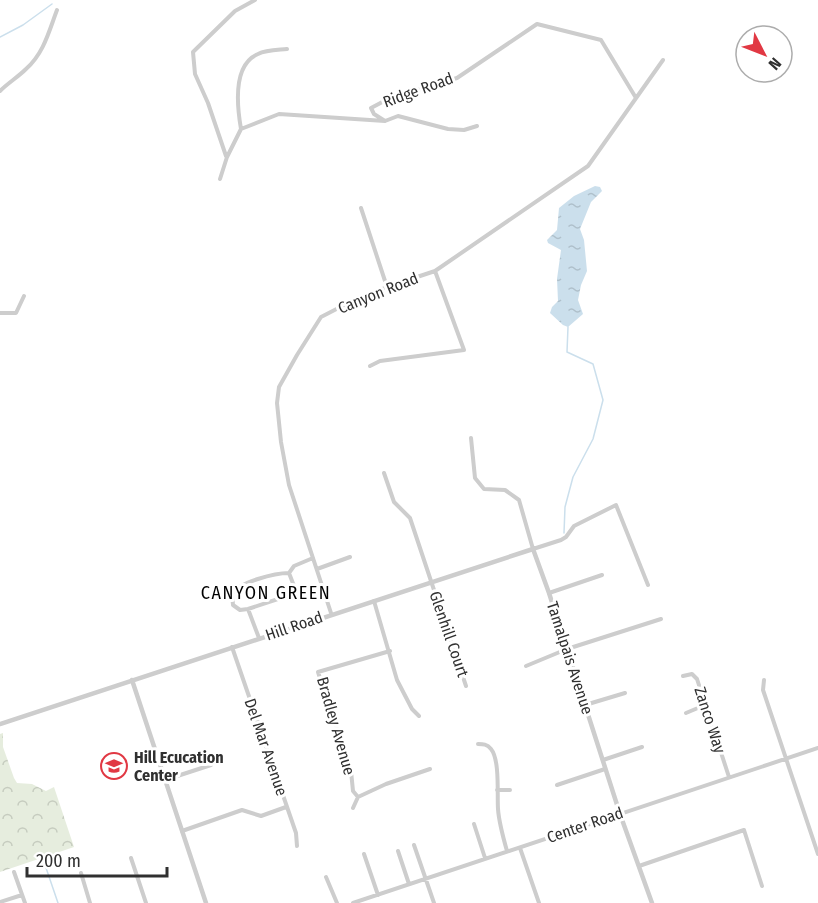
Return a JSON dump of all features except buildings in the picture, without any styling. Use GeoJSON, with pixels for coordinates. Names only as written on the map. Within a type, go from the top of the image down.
{"type":"FeatureCollection","features":[{"type":"Feature","properties":{"kind":"street"},"geometry":{"type":"LineString","coordinates":[[227,157],[195,74],[193,52],[236,11],[255,0]]}},
{"type":"Feature","properties":{"kind":"street"},"geometry":{"type":"LineString","coordinates":[[0,91],[36,58],[45,44],[57,10]]}},
{"type":"Feature","properties":{"kind":"street","name":"Ridge Road"},"geometry":{"type":"LineString","coordinates":[[385,121],[374,114],[371,108],[388,99],[456,78],[537,24],[601,40],[636,98]]}},
{"type":"Feature","properties":{"kind":"street"},"geometry":{"type":"LineString","coordinates":[[220,179],[227,157],[241,129],[239,105],[241,70],[246,62],[258,54],[287,49]]}},
{"type":"Feature","properties":{"kind":"street","name":"Canyon Road"},"geometry":{"type":"LineString","coordinates":[[331,614],[289,485],[277,403],[279,387],[321,317],[352,301],[435,271],[588,166],[663,60]]}},
{"type":"Feature","properties":{"kind":"street","name":"Ridge Road"},"geometry":{"type":"LineString","coordinates":[[241,129],[279,114],[385,121]]}},
{"type":"Feature","properties":{"kind":"street"},"geometry":{"type":"LineString","coordinates":[[385,121],[398,116],[448,129],[464,130],[477,126]]}},
{"type":"Feature","properties":{"kind":"street"},"geometry":{"type":"LineString","coordinates":[[362,208],[387,287]]}},
{"type":"Feature","properties":{"kind":"street"},"geometry":{"type":"LineString","coordinates":[[370,366],[380,361],[464,350],[435,271]]}},
{"type":"Feature","properties":{"kind":"street"},"geometry":{"type":"LineString","coordinates":[[0,313],[16,313],[24,296]]}},
{"type":"Feature","properties":{"kind":"street","name":"Tamalpais Avenue"},"geometry":{"type":"LineString","coordinates":[[471,438],[475,478],[484,489],[505,490],[519,500],[532,549],[549,593],[605,769],[651,903]]}},
{"type":"Feature","properties":{"kind":"street","name":"Glenhill Court"},"geometry":{"type":"LineString","coordinates":[[384,473],[394,502],[410,518],[466,686]]}},
{"type":"Feature","properties":{"kind":"street","name":"Hill Road"},"geometry":{"type":"LineString","coordinates":[[0,724],[561,540],[574,526],[616,505],[648,585]]}},
{"type":"Feature","properties":{"kind":"street"},"geometry":{"type":"LineString","coordinates":[[317,569],[350,556]]}},
{"type":"Feature","properties":{"kind":"street"},"geometry":{"type":"LineString","coordinates":[[289,573],[294,586],[287,596],[248,609],[240,610],[233,605],[232,594],[235,589],[277,574],[289,573],[294,566],[313,558]]}},
{"type":"Feature","properties":{"kind":"street"},"geometry":{"type":"LineString","coordinates":[[549,593],[602,575]]}},
{"type":"Feature","properties":{"kind":"street"},"geometry":{"type":"LineString","coordinates":[[374,601],[397,680],[412,709],[419,716]]}},
{"type":"Feature","properties":{"kind":"street"},"geometry":{"type":"LineString","coordinates":[[248,609],[259,638]]}},
{"type":"Feature","properties":{"kind":"street"},"geometry":{"type":"LineString","coordinates":[[526,666],[567,649],[661,619]]}},
{"type":"Feature","properties":{"kind":"street","name":"Del Mar Avenue"},"geometry":{"type":"LineString","coordinates":[[232,647],[296,833],[297,846]]}},
{"type":"Feature","properties":{"kind":"street","name":"Bradley Avenue"},"geometry":{"type":"LineString","coordinates":[[358,797],[352,791],[351,771],[318,672],[390,651]]}},
{"type":"Feature","properties":{"kind":"street","name":"Zanco Way"},"geometry":{"type":"LineString","coordinates":[[682,676],[692,674],[697,679],[729,777]]}},
{"type":"Feature","properties":{"kind":"street"},"geometry":{"type":"LineString","coordinates":[[132,680],[206,903]]}},
{"type":"Feature","properties":{"kind":"street"},"geometry":{"type":"LineString","coordinates":[[764,680],[763,690],[818,854]]}},
{"type":"Feature","properties":{"kind":"street"},"geometry":{"type":"LineString","coordinates":[[585,705],[625,693]]}},
{"type":"Feature","properties":{"kind":"street"},"geometry":{"type":"LineString","coordinates":[[686,712],[705,705]]}},
{"type":"Feature","properties":{"kind":"street"},"geometry":{"type":"LineString","coordinates":[[478,744],[484,744],[491,749],[495,759],[501,828],[507,850]]}},
{"type":"Feature","properties":{"kind":"street"},"geometry":{"type":"LineString","coordinates":[[603,760],[642,747]]}},
{"type":"Feature","properties":{"kind":"street","name":"Center Road"},"geometry":{"type":"LineString","coordinates":[[352,903],[818,748]]}},
{"type":"Feature","properties":{"kind":"street"},"geometry":{"type":"LineString","coordinates":[[165,780],[210,765]]}},
{"type":"Feature","properties":{"kind":"street","name":"Bradley Avenue"},"geometry":{"type":"LineString","coordinates":[[352,808],[358,797],[386,784],[430,769]]}},
{"type":"Feature","properties":{"kind":"street"},"geometry":{"type":"LineString","coordinates":[[557,785],[605,769]]}},
{"type":"Feature","properties":{"kind":"street"},"geometry":{"type":"LineString","coordinates":[[497,790],[510,790]]}},
{"type":"Feature","properties":{"kind":"street"},"geometry":{"type":"LineString","coordinates":[[182,831],[242,810],[261,816],[286,807]]}},
{"type":"Feature","properties":{"kind":"street"},"geometry":{"type":"LineString","coordinates":[[474,824],[485,858]]}},
{"type":"Feature","properties":{"kind":"street"},"geometry":{"type":"LineString","coordinates":[[639,866],[744,830],[762,886]]}},
{"type":"Feature","properties":{"kind":"street"},"geometry":{"type":"LineString","coordinates":[[414,845],[434,903]]}},
{"type":"Feature","properties":{"kind":"street"},"geometry":{"type":"LineString","coordinates":[[520,848],[539,903]]}},
{"type":"Feature","properties":{"kind":"street"},"geometry":{"type":"LineString","coordinates":[[398,851],[410,884]]}},
{"type":"Feature","properties":{"kind":"street"},"geometry":{"type":"LineString","coordinates":[[364,854],[378,895]]}},
{"type":"Feature","properties":{"kind":"street"},"geometry":{"type":"LineString","coordinates":[[131,858],[146,903]]}},
{"type":"Feature","properties":{"kind":"street"},"geometry":{"type":"LineString","coordinates":[[14,872],[25,903]]}},
{"type":"Feature","properties":{"kind":"street"},"geometry":{"type":"LineString","coordinates":[[81,873],[90,903]]}},
{"type":"Feature","properties":{"kind":"street"},"geometry":{"type":"LineString","coordinates":[[326,876],[337,903]]}},
{"type":"Feature","properties":{"kind":"street"},"geometry":{"type":"LineString","coordinates":[[0,902],[22,895]]}},
{"type":"Feature","properties":{"kind":"green space"},"geometry":{"type":"Polygon","coordinates":[[[3,733],[3,747],[17,783],[32,784],[46,791],[54,787],[74,847],[0,872],[0,734],[3,733]]]}},
{"type":"Feature","properties":{"kind":"water"},"geometry":{"type":"Polygon","coordinates":[[[595,186],[600,187],[602,191],[591,202],[580,229],[584,240],[587,271],[578,300],[583,314],[568,327],[550,313],[558,301],[557,279],[561,250],[548,243],[547,240],[557,230],[559,208],[574,196],[595,186]]]}},
{"type":"Feature","properties":{"kind":"waterway"},"geometry":{"type":"LineString","coordinates":[[0,37],[23,25],[52,4]]}},
{"type":"Feature","properties":{"kind":"waterway"},"geometry":{"type":"LineString","coordinates":[[564,533],[565,507],[573,477],[593,439],[603,400],[593,364],[567,352],[568,327]]}},
{"type":"Feature","properties":{"kind":"waterway"},"geometry":{"type":"LineString","coordinates":[[43,859],[58,903]]}},
{"type":"Feature","properties":{"kind":"place","name":"Hill Ecucation Center"},"geometry":{"type":"Point","coordinates":[114,766]}},
{"type":"Feature","properties":{"kind":"district","name":"CANYON GREEN"},"geometry":{"type":"Point","coordinates":[266,593]}}]}
